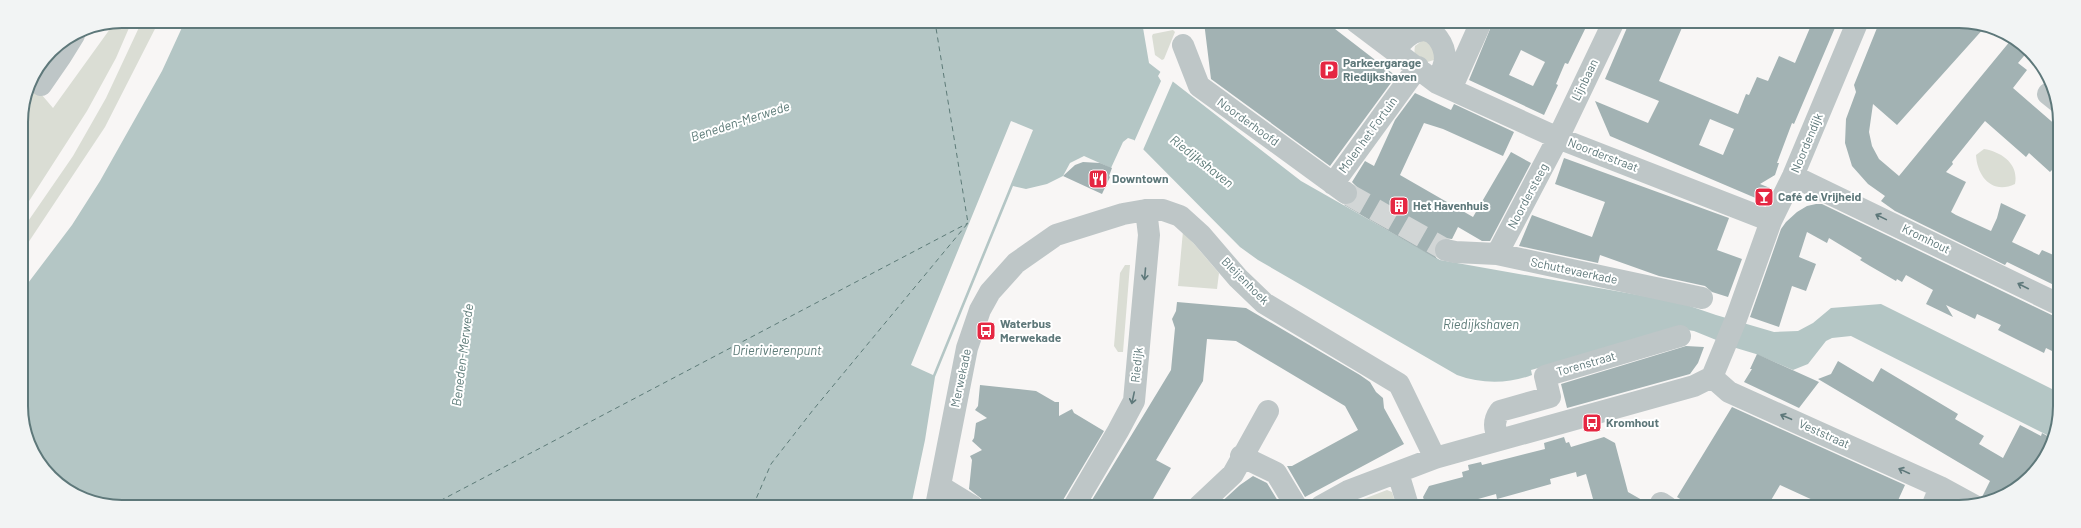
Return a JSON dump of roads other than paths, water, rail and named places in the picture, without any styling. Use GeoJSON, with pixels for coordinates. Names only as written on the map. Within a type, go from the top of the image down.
{"type":"FeatureCollection","features":[{"type":"Feature","properties":{"kind":"street","name":"Noorderstraat"},"geometry":{"type":"LineString","coordinates":[[1364,28],[1444,86],[1558,138],[1770,222]]}},
{"type":"Feature","properties":{"kind":"street"},"geometry":{"type":"LineString","coordinates":[[1389,46],[1394,28]]}},
{"type":"Feature","properties":{"kind":"street"},"geometry":{"type":"LineString","coordinates":[[1444,86],[1478,28]]}},
{"type":"Feature","properties":{"kind":"street","name":"Lijnbaan"},"geometry":{"type":"LineString","coordinates":[[1558,138],[1611,28]]}},
{"type":"Feature","properties":{"kind":"street","name":"Noordendijk"},"geometry":{"type":"LineString","coordinates":[[1712,377],[1724,352],[1770,222],[1793,176],[1856,28]]}},
{"type":"Feature","properties":{"kind":"street"},"geometry":{"type":"LineString","coordinates":[[1389,46],[1401,42],[1420,30],[1428,31],[1437,37],[1443,46],[1445,60],[1444,86]]}},
{"type":"Feature","properties":{"kind":"street","name":"Noorderhoofd"},"geometry":{"type":"LineString","coordinates":[[1183,45],[1199,86],[1339,188]]}},
{"type":"Feature","properties":{"kind":"street"},"geometry":{"type":"LineString","coordinates":[[38,81],[41,85],[56,56]]}},
{"type":"Feature","properties":{"kind":"street","name":"Molen het Fortuin"},"geometry":{"type":"LineString","coordinates":[[1339,188],[1418,67]]}},
{"type":"Feature","properties":{"kind":"street","name":"Noordersteeg"},"geometry":{"type":"LineString","coordinates":[[1497,254],[1558,138]]}},
{"type":"Feature","properties":{"kind":"street","name":"Kromhout"},"geometry":{"type":"LineString","coordinates":[[1793,176],[2053,302]]}},
{"type":"Feature","properties":{"kind":"street","name":"Bleijenhoek"},"geometry":{"type":"LineString","coordinates":[[1056,235],[1123,214],[1146,210],[1163,210],[1180,216],[1201,235],[1238,278],[1264,303],[1399,384],[1435,458]]}},
{"type":"Feature","properties":{"kind":"street","name":"Riedijk"},"geometry":{"type":"LineString","coordinates":[[1078,500],[1134,401],[1149,235],[1146,210]]}},
{"type":"Feature","properties":{"kind":"street","name":"Merwekade"},"geometry":{"type":"LineString","coordinates":[[939,497],[962,370],[980,310],[990,292],[1016,263],[1056,235]]}},
{"type":"Feature","properties":{"kind":"street","name":"Schuttevaerkade"},"geometry":{"type":"LineString","coordinates":[[1446,250],[1454,252],[1497,254],[1702,298]]}},
{"type":"Feature","properties":{"kind":"street","name":"Torenstraat"},"geometry":{"type":"LineString","coordinates":[[1498,440],[1495,429],[1495,418],[1500,411],[1550,397],[1545,376],[1680,336]]}},
{"type":"Feature","properties":{"kind":"street"},"geometry":{"type":"LineString","coordinates":[[1333,500],[1348,492],[1435,458],[1694,386],[1712,377]]}},
{"type":"Feature","properties":{"kind":"street","name":"Veststraat"},"geometry":{"type":"LineString","coordinates":[[1712,377],[1729,392],[1940,487],[1964,500]]}},
{"type":"Feature","properties":{"kind":"street"},"geometry":{"type":"LineString","coordinates":[[1205,500],[1233,474],[1241,456],[1268,411]]}},
{"type":"Feature","properties":{"kind":"street"},"geometry":{"type":"LineString","coordinates":[[1241,456],[1276,473],[1292,500]]}},
{"type":"Feature","properties":{"kind":"street"},"geometry":{"type":"LineString","coordinates":[[1398,473],[1406,500]]}},
{"type":"Feature","properties":{"kind":"street"},"geometry":{"type":"LineString","coordinates":[[1935,500],[1940,487]]}},
{"type":"Feature","properties":{"kind":"street"},"geometry":{"type":"LineString","coordinates":[[939,497],[950,500]]}},
{"type":"Feature","properties":{"kind":"water"},"geometry":{"type":"Polygon","coordinates":[[[182,28],[1143,28],[1149,63],[1301,181],[1440,260],[1678,302],[1774,332],[1798,331],[1813,323],[1831,308],[1881,304],[2053,390],[2051,424],[2048,436],[1851,336],[1832,338],[1826,341],[1808,364],[1793,370],[1756,354],[1736,348],[1694,331],[1681,329],[1531,370],[1532,375],[1523,378],[1494,382],[1466,378],[1457,375],[1258,260],[1240,247],[1134,140],[1128,138],[1123,142],[1111,168],[1084,156],[1070,163],[1063,176],[1047,184],[1026,189],[1013,186],[935,377],[925,440],[912,500],[122,500],[104,498],[81,490],[65,480],[44,458],[33,436],[28,406],[28,283],[72,225],[100,181],[162,71],[182,28]]]}},
{"type":"Feature","properties":{"kind":"tunnel"},"geometry":{"type":"LineString","coordinates":[[1346,193],[1446,250]]}},
{"type":"Feature","properties":{"kind":"place","name":"Parkeergarage Riedijkshaven"},"geometry":{"type":"Point","coordinates":[1329,70]}},
{"type":"Feature","properties":{"kind":"place","name":"Downtown"},"geometry":{"type":"Point","coordinates":[1098,179]}},
{"type":"Feature","properties":{"kind":"place","name":"Café de Vrijheid"},"geometry":{"type":"Point","coordinates":[1764,197]}},
{"type":"Feature","properties":{"kind":"place","name":"Het Havenhuis"},"geometry":{"type":"Point","coordinates":[1399,206]}},
{"type":"Feature","properties":{"kind":"place","name":"Waterbus Merwekade"},"geometry":{"type":"Point","coordinates":[986,331]}},
{"type":"Feature","properties":{"kind":"place","name":"Kromhout"},"geometry":{"type":"Point","coordinates":[1592,423]}},
{"type":"Feature","properties":{"kind":"water label","name":"Beneden-Merwede"},"geometry":{"type":"Point","coordinates":[740,121]}},
{"type":"Feature","properties":{"kind":"water label","name":"Riedijkshaven"},"geometry":{"type":"Point","coordinates":[1202,161]}},
{"type":"Feature","properties":{"kind":"water label","name":"Riedijkshaven"},"geometry":{"type":"Point","coordinates":[1481,324]}},
{"type":"Feature","properties":{"kind":"water label","name":"Drierivierenpunt"},"geometry":{"type":"Point","coordinates":[777,350]}},
{"type":"Feature","properties":{"kind":"water label","name":"Beneden-Merwede"},"geometry":{"type":"Point","coordinates":[462,355]}}]}
